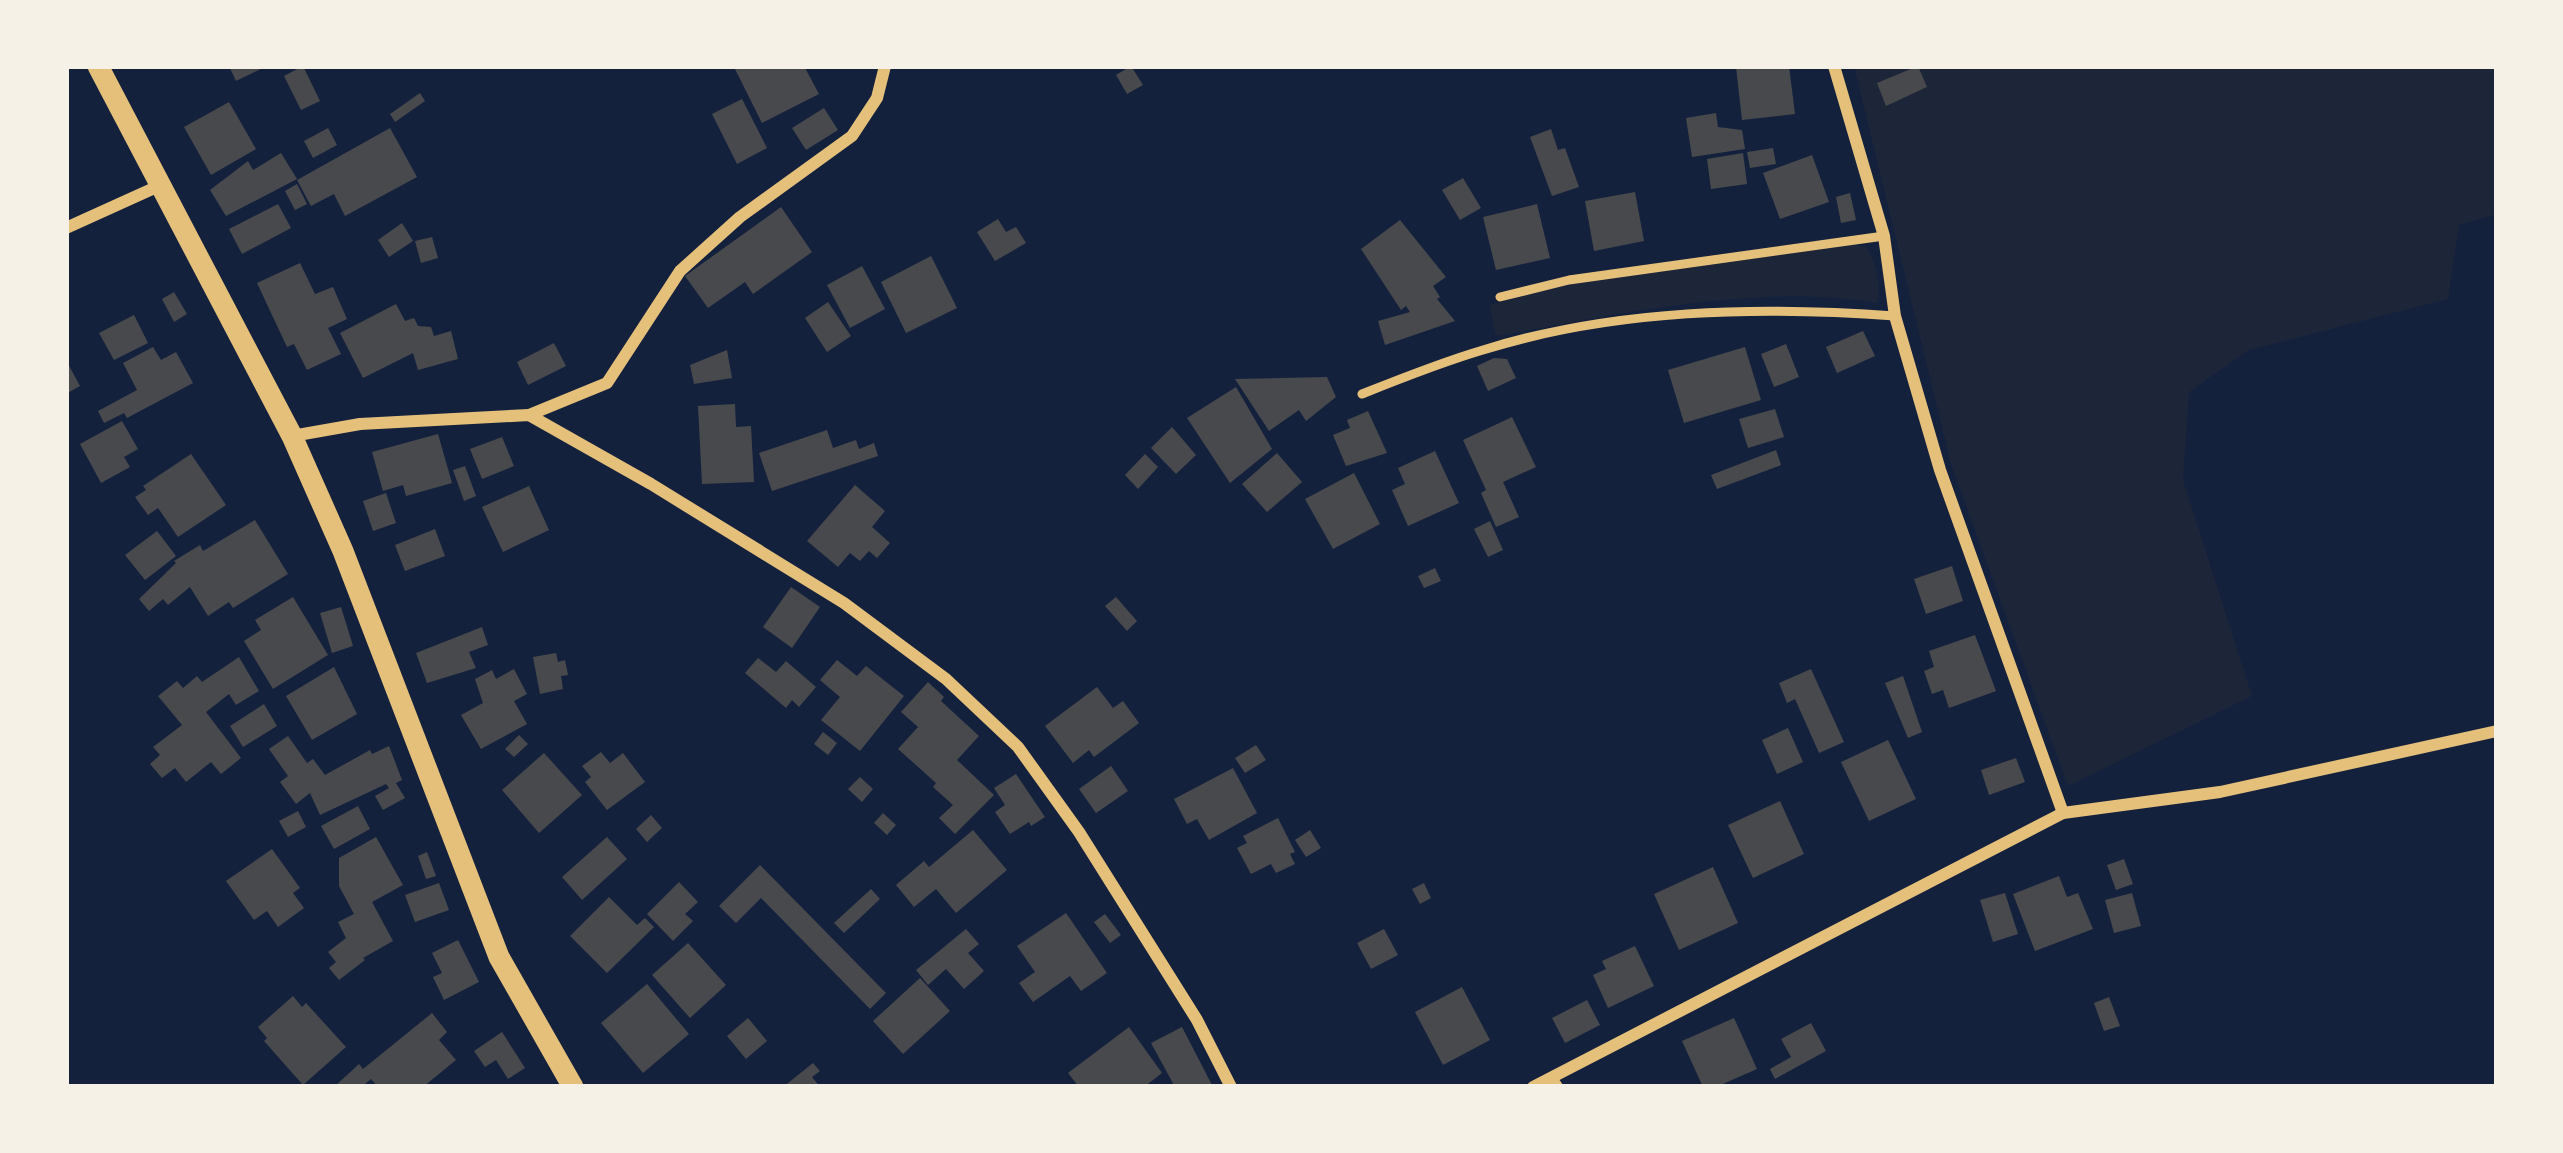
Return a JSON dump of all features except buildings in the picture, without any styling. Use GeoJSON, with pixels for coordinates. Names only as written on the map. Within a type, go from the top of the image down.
{"type":"FeatureCollection","features":[{"type":"Feature","properties":{"kind":"street"},"geometry":{"type":"LineString","coordinates":[[98,66],[292,436],[344,550],[499,957],[573,1087]]}},
{"type":"Feature","properties":{"kind":"street"},"geometry":{"type":"LineString","coordinates":[[292,436],[360,424],[529,415],[607,383],[680,271],[740,217],[852,136],[877,98],[885,66]]}},
{"type":"Feature","properties":{"kind":"street"},"geometry":{"type":"LineString","coordinates":[[1834,66],[1884,236],[1895,316],[1940,470],[2063,813]]}},
{"type":"Feature","properties":{"kind":"street"},"geometry":{"type":"LineString","coordinates":[[66,228],[161,185]]}},
{"type":"Feature","properties":{"kind":"street"},"geometry":{"type":"LineString","coordinates":[[529,415],[844,603],[946,680],[1018,747],[1079,832],[1197,1020],[1232,1087]]}},
{"type":"Feature","properties":{"kind":"street"},"geometry":{"type":"LineString","coordinates":[[1533,1087],[1556,1082],[2063,813],[2220,792],[2497,731]]}},
{"type":"Feature","properties":{"kind":"lane"},"geometry":{"type":"LineString","coordinates":[[1500,297],[1568,280],[1884,236]]}},
{"type":"Feature","properties":{"kind":"lane"},"geometry":{"type":"LineString","coordinates":[[1362,394],[1487,348],[1597,325],[1699,313],[1827,311],[1895,316]]}},
{"type":"Feature","properties":{"kind":"shaded area"},"geometry":{"type":"Polygon","coordinates":[[[1854,66],[2497,66],[2497,214],[2459,225],[2448,299],[2249,350],[2189,392],[2183,480],[2252,696],[2068,786],[1951,464],[1854,66]]]}},
{"type":"Feature","properties":{"kind":"shaded area"},"geometry":{"type":"Polygon","coordinates":[[[1865,246],[1872,258],[1877,303],[1785,296],[1736,299],[1496,336],[1489,305],[1571,284],[1865,246]]]}}]}
